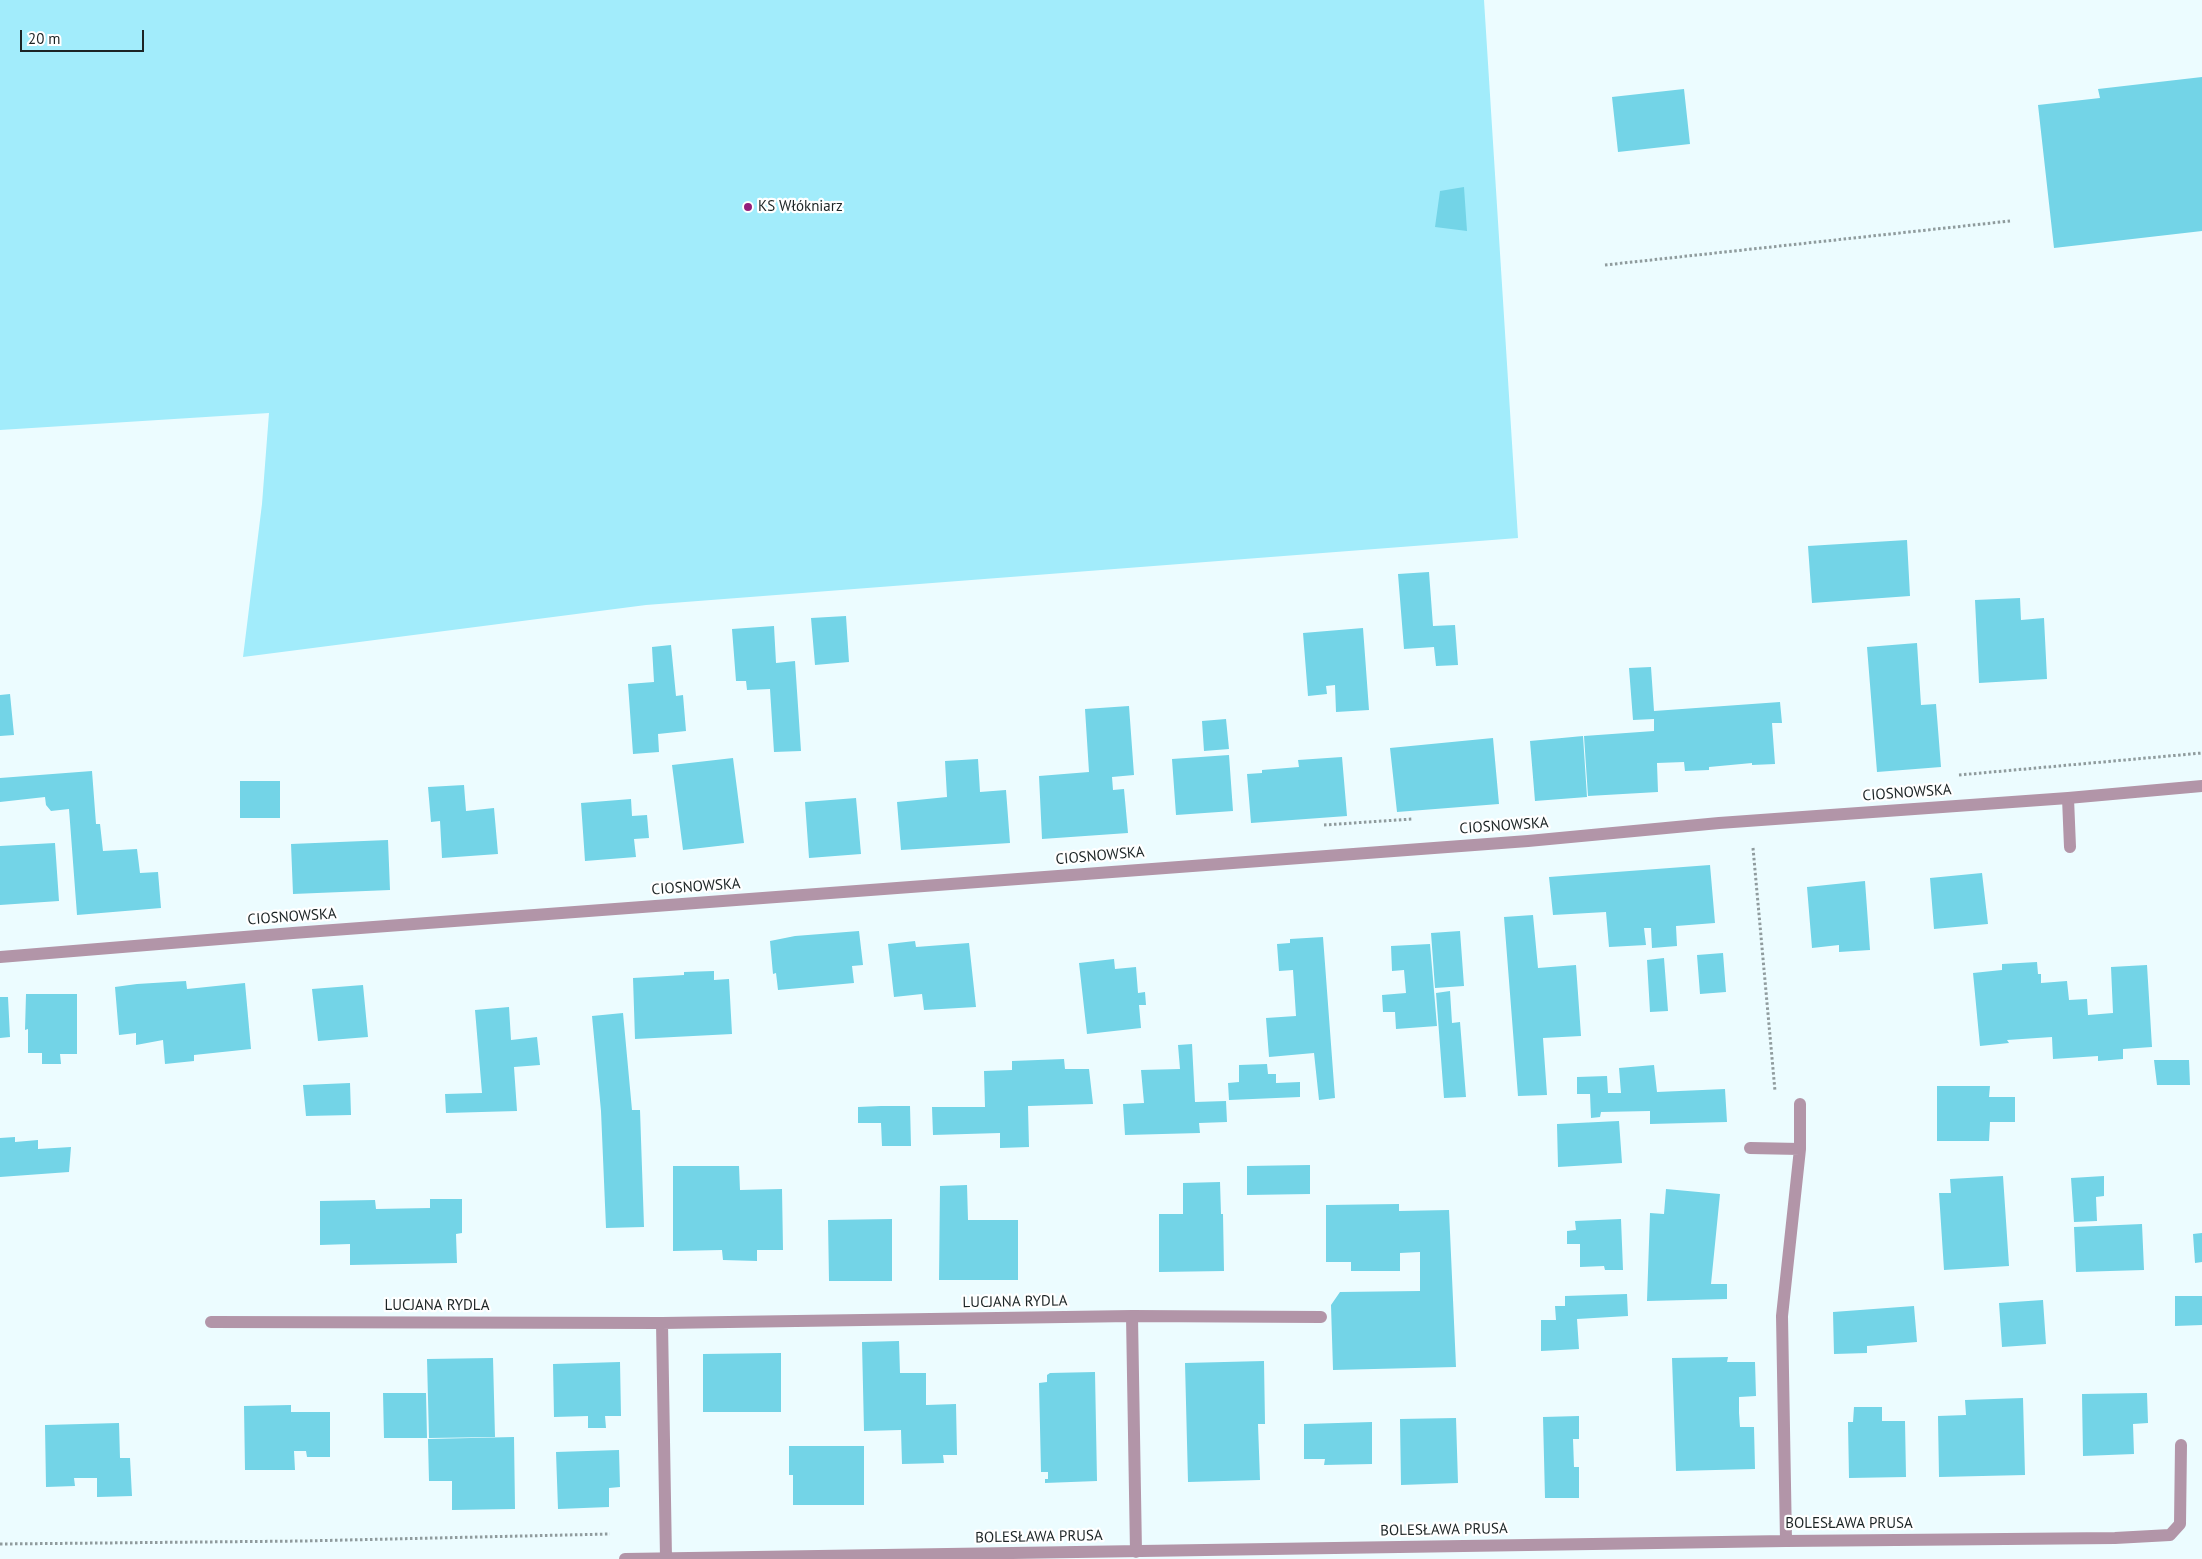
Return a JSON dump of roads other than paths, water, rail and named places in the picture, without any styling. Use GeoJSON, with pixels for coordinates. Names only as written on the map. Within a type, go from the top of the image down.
{"type":"FeatureCollection","features":[{"type":"Feature","properties":{"kind":"street","name":"CIOSNOWSKA"},"geometry":{"type":"LineString","coordinates":[[0,957],[293,933],[1528,841],[1720,823],[2068,798],[2202,786]]}},
{"type":"Feature","properties":{"kind":"street"},"geometry":{"type":"LineString","coordinates":[[2068,798],[2070,847]]}},
{"type":"Feature","properties":{"kind":"street"},"geometry":{"type":"LineString","coordinates":[[1786,1540],[1782,1316],[1800,1148],[1800,1104]]}},
{"type":"Feature","properties":{"kind":"street"},"geometry":{"type":"LineString","coordinates":[[1750,1148],[1800,1148]]}},
{"type":"Feature","properties":{"kind":"street"},"geometry":{"type":"LineString","coordinates":[[1132,1316],[1136,1552]]}},
{"type":"Feature","properties":{"kind":"street","name":"LUCJANA RYDLA"},"geometry":{"type":"LineString","coordinates":[[211,1322],[662,1323],[1132,1316],[1321,1317]]}},
{"type":"Feature","properties":{"kind":"street"},"geometry":{"type":"LineString","coordinates":[[662,1323],[666,1558]]}},
{"type":"Feature","properties":{"kind":"street","name":"BOLESŁAWA PRUSA"},"geometry":{"type":"LineString","coordinates":[[626,1559],[1786,1540],[2115,1538],[2170,1535],[2180,1524],[2181,1445]]}},
{"type":"Feature","properties":{"kind":"place","name":"KS Włókniarz"},"geometry":{"type":"Point","coordinates":[748,207]}}]}
